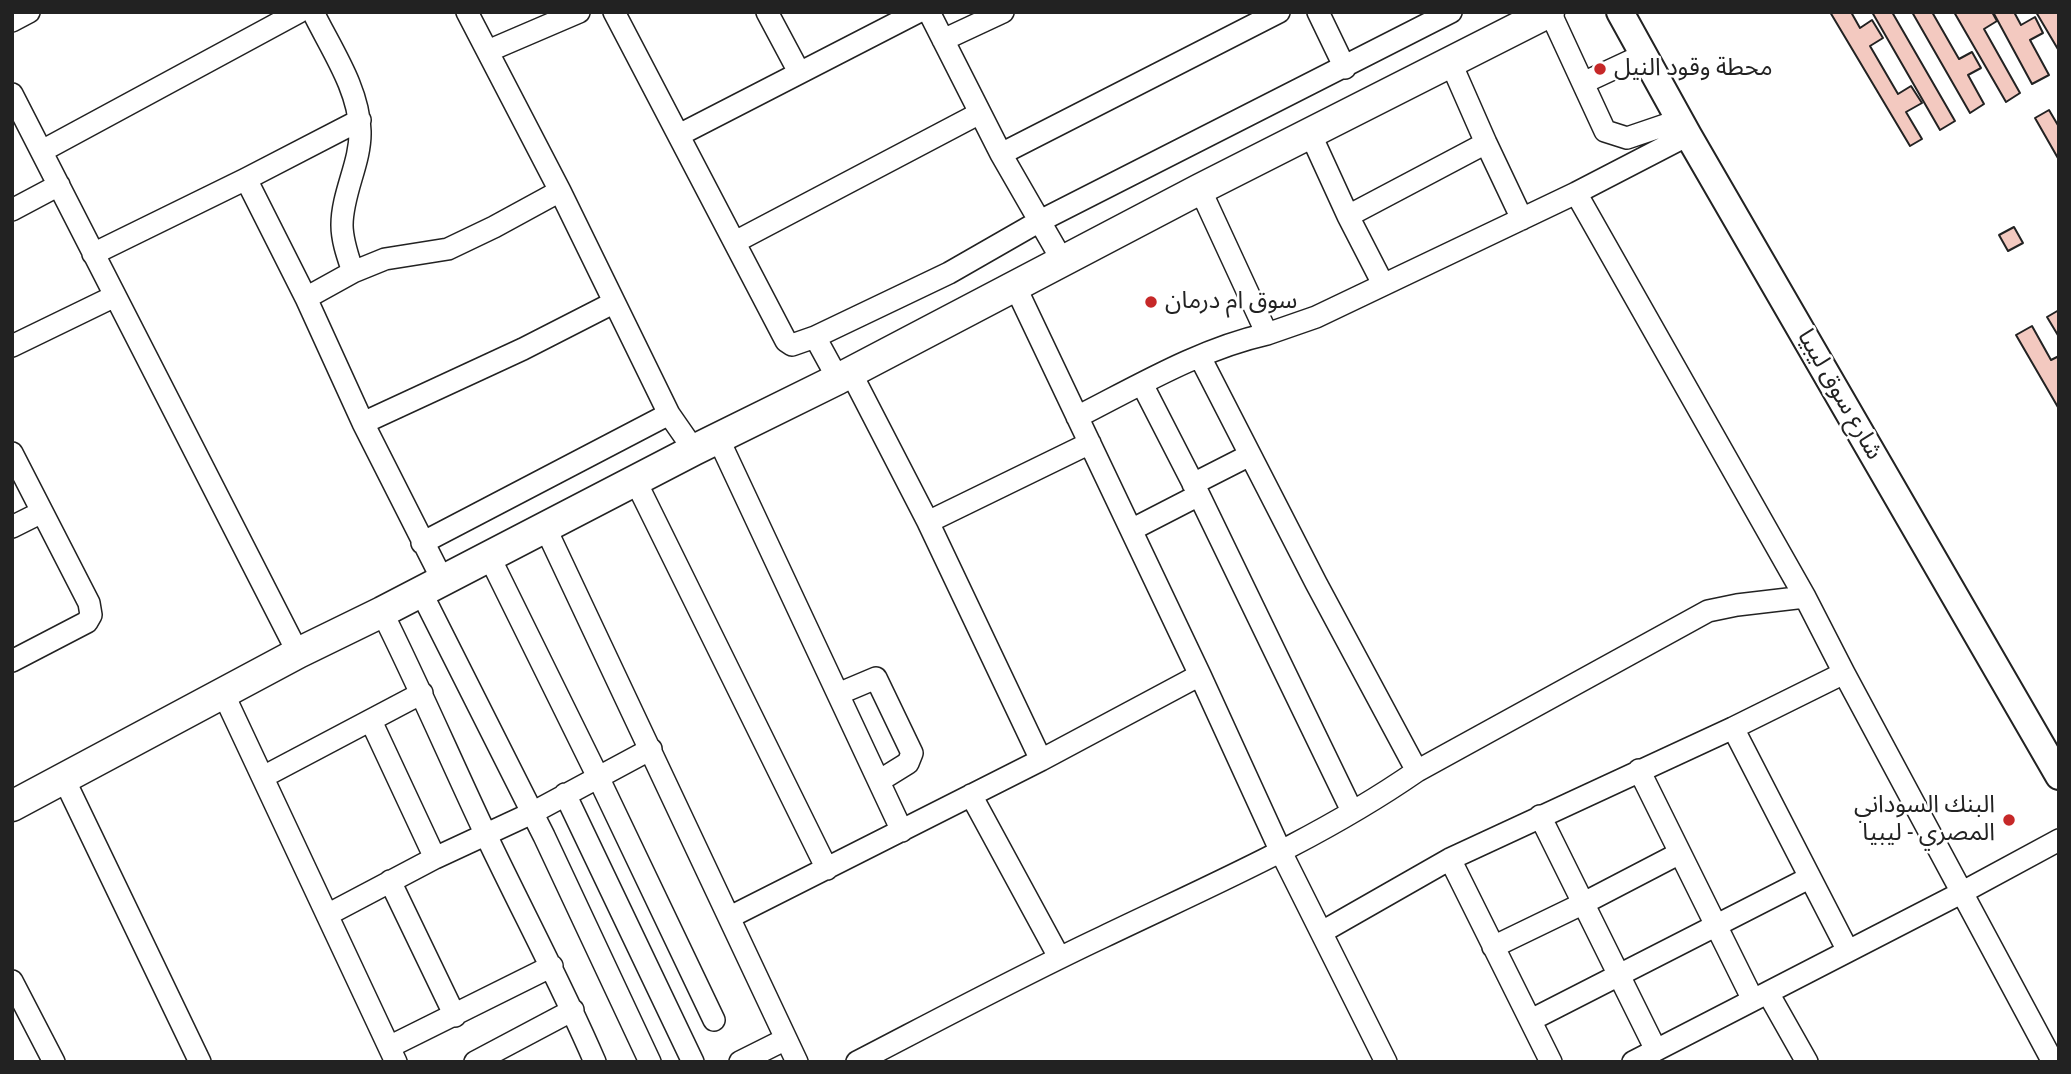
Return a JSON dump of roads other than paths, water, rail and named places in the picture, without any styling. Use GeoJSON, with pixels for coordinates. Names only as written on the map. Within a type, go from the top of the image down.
{"type":"FeatureCollection","features":[{"type":"Feature","properties":{"kind":"highway"},"geometry":{"type":"LineString","coordinates":[[12,806],[298,653],[844,376],[1062,260],[1549,12]]}},
{"type":"Feature","properties":{"kind":"main road","name":"شارع سوق ليبيا"},"geometry":{"type":"LineString","coordinates":[[1620,12],[1684,128],[2059,776]]}},
{"type":"Feature","properties":{"kind":"street"},"geometry":{"type":"LineString","coordinates":[[12,21],[29,12]]}},
{"type":"Feature","properties":{"kind":"street"},"geometry":{"type":"LineString","coordinates":[[42,151],[299,12]]}},
{"type":"Feature","properties":{"kind":"street"},"geometry":{"type":"LineString","coordinates":[[313,12],[350,86],[360,120],[360,136],[342,218],[342,236],[352,272]]}},
{"type":"Feature","properties":{"kind":"street"},"geometry":{"type":"LineString","coordinates":[[467,12],[560,191],[669,414],[706,444],[838,694],[902,831]]}},
{"type":"Feature","properties":{"kind":"street"},"geometry":{"type":"LineString","coordinates":[[488,51],[579,12]]}},
{"type":"Feature","properties":{"kind":"street"},"geometry":{"type":"LineString","coordinates":[[614,12],[789,344],[795,345],[948,273],[1038,222],[1451,12]]}},
{"type":"Feature","properties":{"kind":"street"},"geometry":{"type":"LineString","coordinates":[[767,12],[799,72]]}},
{"type":"Feature","properties":{"kind":"street"},"geometry":{"type":"LineString","coordinates":[[679,135],[918,12]]}},
{"type":"Feature","properties":{"kind":"street"},"geometry":{"type":"LineString","coordinates":[[929,12],[1001,154],[1062,260]]}},
{"type":"Feature","properties":{"kind":"street"},"geometry":{"type":"LineString","coordinates":[[943,40],[1003,12]]}},
{"type":"Feature","properties":{"kind":"street"},"geometry":{"type":"LineString","coordinates":[[1001,154],[1279,12]]}},
{"type":"Feature","properties":{"kind":"street"},"geometry":{"type":"LineString","coordinates":[[1318,12],[1345,68]]}},
{"type":"Feature","properties":{"kind":"street"},"geometry":{"type":"LineString","coordinates":[[1549,12],[1605,131],[1627,138],[1684,128]]}},
{"type":"Feature","properties":{"kind":"street"},"geometry":{"type":"LineString","coordinates":[[1583,83],[1643,55]]}},
{"type":"Feature","properties":{"kind":"street"},"geometry":{"type":"LineString","coordinates":[[1450,61],[1522,219]]}},
{"type":"Feature","properties":{"kind":"street"},"geometry":{"type":"LineString","coordinates":[[12,94],[17,116],[42,151],[298,653]]}},
{"type":"Feature","properties":{"kind":"street"},"geometry":{"type":"LineString","coordinates":[[736,242],[980,113]]}},
{"type":"Feature","properties":{"kind":"street"},"geometry":{"type":"LineString","coordinates":[[93,254],[360,120]]}},
{"type":"Feature","properties":{"kind":"street"},"geometry":{"type":"LineString","coordinates":[[1077,417],[1200,357],[1316,317],[1522,219],[1576,193],[1684,128]]}},
{"type":"Feature","properties":{"kind":"street"},"geometry":{"type":"LineString","coordinates":[[1310,133],[1383,284]]}},
{"type":"Feature","properties":{"kind":"street"},"geometry":{"type":"LineString","coordinates":[[1348,216],[1486,144]]}},
{"type":"Feature","properties":{"kind":"street"},"geometry":{"type":"LineString","coordinates":[[246,179],[306,298],[422,543],[432,586],[532,813],[650,1062]]}},
{"type":"Feature","properties":{"kind":"street"},"geometry":{"type":"LineString","coordinates":[[12,210],[59,185]]}},
{"type":"Feature","properties":{"kind":"street"},"geometry":{"type":"LineString","coordinates":[[1200,189],[1267,334]]}},
{"type":"Feature","properties":{"kind":"street"},"geometry":{"type":"LineString","coordinates":[[306,298],[352,272],[385,259],[448,249],[494,228],[560,191]]}},
{"type":"Feature","properties":{"kind":"street"},"geometry":{"type":"LineString","coordinates":[[1576,193],[1805,597],[2053,1062]]}},
{"type":"Feature","properties":{"kind":"street"},"geometry":{"type":"LineString","coordinates":[[1015,286],[1281,852],[1386,1062]]}},
{"type":"Feature","properties":{"kind":"street"},"geometry":{"type":"LineString","coordinates":[[12,346],[115,296]]}},
{"type":"Feature","properties":{"kind":"street"},"geometry":{"type":"LineString","coordinates":[[363,423],[523,349],[613,303]]}},
{"type":"Feature","properties":{"kind":"street"},"geometry":{"type":"LineString","coordinates":[[815,337],[844,376],[928,522],[1041,760]]}},
{"type":"Feature","properties":{"kind":"street"},"geometry":{"type":"LineString","coordinates":[[1200,357],[1417,771]]}},
{"type":"Feature","properties":{"kind":"street"},"geometry":{"type":"LineString","coordinates":[[1142,384],[1196,489],[1352,811]]}},
{"type":"Feature","properties":{"kind":"street"},"geometry":{"type":"LineString","coordinates":[[422,543],[669,414]]}},
{"type":"Feature","properties":{"kind":"street"},"geometry":{"type":"LineString","coordinates":[[928,522],[1090,443]]}},
{"type":"Feature","properties":{"kind":"street"},"geometry":{"type":"LineString","coordinates":[[12,453],[89,603],[91,615],[87,622],[12,661]]}},
{"type":"Feature","properties":{"kind":"street"},"geometry":{"type":"LineString","coordinates":[[1131,530],[1250,456]]}},
{"type":"Feature","properties":{"kind":"street"},"geometry":{"type":"LineString","coordinates":[[635,480],[827,869]]}},
{"type":"Feature","properties":{"kind":"street"},"geometry":{"type":"LineString","coordinates":[[12,527],[42,512]]}},
{"type":"Feature","properties":{"kind":"street"},"geometry":{"type":"LineString","coordinates":[[545,527],[797,1062]]}},
{"type":"Feature","properties":{"kind":"street"},"geometry":{"type":"LineString","coordinates":[[489,556],[714,1020]]}},
{"type":"Feature","properties":{"kind":"street"},"geometry":{"type":"LineString","coordinates":[[857,1062],[1059,957],[1281,852],[1385,793],[1417,771],[1708,611],[1805,597]]}},
{"type":"Feature","properties":{"kind":"street"},"geometry":{"type":"LineString","coordinates":[[382,612],[596,1062]]}},
{"type":"Feature","properties":{"kind":"street"},"geometry":{"type":"LineString","coordinates":[[1322,932],[1450,859],[1733,728],[1844,673]]}},
{"type":"Feature","properties":{"kind":"street"},"geometry":{"type":"LineString","coordinates":[[730,917],[1041,760],[1200,675]]}},
{"type":"Feature","properties":{"kind":"street"},"geometry":{"type":"LineString","coordinates":[[838,694],[870,678],[876,678],[912,753],[908,763],[879,781]]}},
{"type":"Feature","properties":{"kind":"street"},"geometry":{"type":"LineString","coordinates":[[263,777],[422,693]]}},
{"type":"Feature","properties":{"kind":"street"},"geometry":{"type":"LineString","coordinates":[[223,694],[393,1054],[455,1016],[552,966]]}},
{"type":"Feature","properties":{"kind":"street"},"geometry":{"type":"LineString","coordinates":[[371,721],[435,858]]}},
{"type":"Feature","properties":{"kind":"street"},"geometry":{"type":"LineString","coordinates":[[1733,728],[1848,951]]}},
{"type":"Feature","properties":{"kind":"street"},"geometry":{"type":"LineString","coordinates":[[327,915],[435,858],[532,813],[651,749]]}},
{"type":"Feature","properties":{"kind":"street"},"geometry":{"type":"LineString","coordinates":[[1639,770],[1716,925],[1807,1062]]}},
{"type":"Feature","properties":{"kind":"street"},"geometry":{"type":"LineString","coordinates":[[64,779],[200,1062]]}},
{"type":"Feature","properties":{"kind":"street"},"geometry":{"type":"LineString","coordinates":[[565,794],[693,1062]]}},
{"type":"Feature","properties":{"kind":"street"},"geometry":{"type":"LineString","coordinates":[[971,795],[1059,957]]}},
{"type":"Feature","properties":{"kind":"street"},"geometry":{"type":"LineString","coordinates":[[1540,816],[1656,1050]]}},
{"type":"Feature","properties":{"kind":"street"},"geometry":{"type":"LineString","coordinates":[[1633,1062],[2059,840]]}},
{"type":"Feature","properties":{"kind":"street"},"geometry":{"type":"LineString","coordinates":[[1493,947],[1584,904],[1680,853]]}},
{"type":"Feature","properties":{"kind":"street"},"geometry":{"type":"LineString","coordinates":[[1450,859],[1551,1062]]}},
{"type":"Feature","properties":{"kind":"street"},"geometry":{"type":"LineString","coordinates":[[1531,1020],[1809,878]]}},
{"type":"Feature","properties":{"kind":"street"},"geometry":{"type":"LineString","coordinates":[[390,881],[455,1016]]}},
{"type":"Feature","properties":{"kind":"street"},"geometry":{"type":"LineString","coordinates":[[12,981],[54,1062]]}},
{"type":"Feature","properties":{"kind":"street"},"geometry":{"type":"LineString","coordinates":[[475,1062],[573,1010]]}},
{"type":"Feature","properties":{"kind":"street"},"geometry":{"type":"LineString","coordinates":[[740,1062],[786,1038]]}},
{"type":"Feature","properties":{"kind":"place","name":"محطة وقود النيل"},"geometry":{"type":"Point","coordinates":[1600,69]}},
{"type":"Feature","properties":{"kind":"place","name":"سوق ام درمان"},"geometry":{"type":"Point","coordinates":[1151,302]}},
{"type":"Feature","properties":{"kind":"place","name":"البنك السوداني المصري - ليبيا"},"geometry":{"type":"Point","coordinates":[2009,820]}}]}
